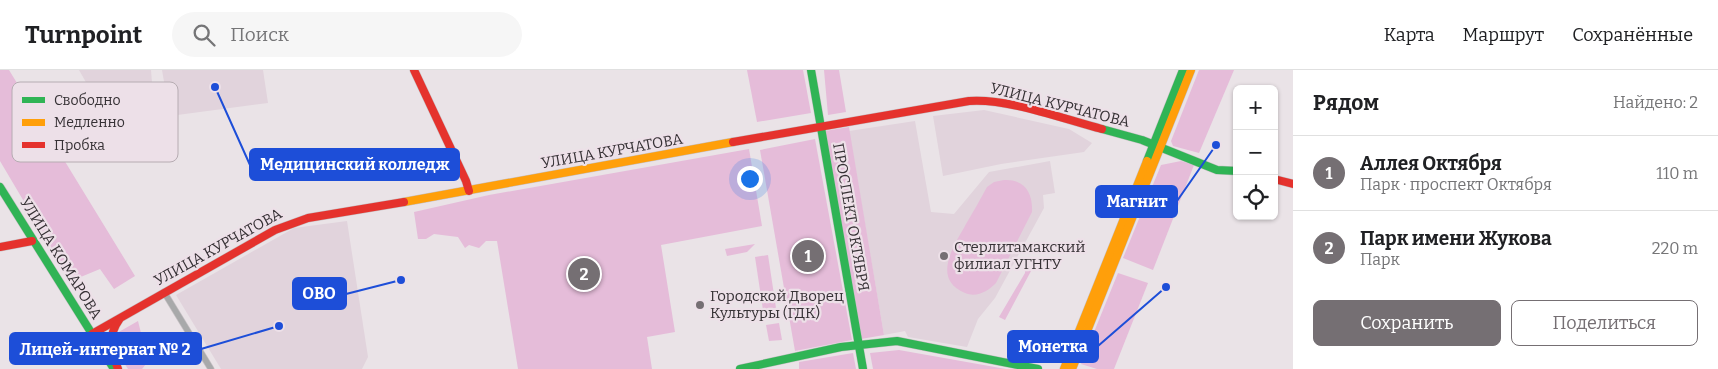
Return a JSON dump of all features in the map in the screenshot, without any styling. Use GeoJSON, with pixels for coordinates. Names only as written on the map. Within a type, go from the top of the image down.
{"type":"FeatureCollection","features":[{"type":"Feature","properties":{"kind":"main road"},"geometry":{"type":"LineString","coordinates":[[414,70],[469,191]]}},
{"type":"Feature","properties":{"kind":"main road","name":"ПРОСПЕКТ ОКТЯБРЯ"},"geometry":{"type":"LineString","coordinates":[[811,70],[863,369]]}},
{"type":"Feature","properties":{"kind":"main road"},"geometry":{"type":"LineString","coordinates":[[1072,369],[1157,145],[1183,70]]}},
{"type":"Feature","properties":{"kind":"main road"},"geometry":{"type":"LineString","coordinates":[[1064,369],[1157,145],[1191,70]]}},
{"type":"Feature","properties":{"kind":"main road","name":"УЛИЦА КУРЧАТОВА"},"geometry":{"type":"LineString","coordinates":[[92,334],[290,223],[822,126],[982,100],[1008,104],[1157,145],[1217,170],[1233,171]]}},
{"type":"Feature","properties":{"kind":"main road"},"geometry":{"type":"LineString","coordinates":[[1278,181],[1293,184]]}},
{"type":"Feature","properties":{"kind":"main road","name":"УЛИЦА КОМАРОВА"},"geometry":{"type":"LineString","coordinates":[[0,187],[32,241],[116,369]]}},
{"type":"Feature","properties":{"kind":"main road"},"geometry":{"type":"LineString","coordinates":[[0,247],[32,241]]}},
{"type":"Feature","properties":{"kind":"main road"},"geometry":{"type":"LineString","coordinates":[[116,369],[110,336],[122,316]]}},
{"type":"Feature","properties":{"kind":"main road"},"geometry":{"type":"LineString","coordinates":[[740,369],[841,347],[897,342],[1038,369]]}},
{"type":"Feature","properties":{"kind":"street"},"geometry":{"type":"LineString","coordinates":[[164,292],[211,369]]}},
{"type":"Feature","properties":{"kind":"shaded area"},"geometry":{"type":"Polygon","coordinates":[[[0,70],[9,70],[16,82],[12,82],[12,162],[65,162],[135,276],[114,289],[100,269],[71,281],[0,161],[0,70]]]}},
{"type":"Feature","properties":{"kind":"shaded area"},"geometry":{"type":"Polygon","coordinates":[[[79,70],[151,70],[152,82],[86,82],[79,70]]]}},
{"type":"Feature","properties":{"kind":"shaded area"},"geometry":{"type":"Polygon","coordinates":[[[162,70],[263,70],[268,103],[178,115],[178,82],[164,82],[162,70]]]}},
{"type":"Feature","properties":{"kind":"shaded area"},"geometry":{"type":"Polygon","coordinates":[[[747,70],[803,70],[811,113],[757,122],[747,70]]]}},
{"type":"Feature","properties":{"kind":"shaded area"},"geometry":{"type":"Polygon","coordinates":[[[824,70],[839,70],[846,112],[828,115],[824,70]]]}},
{"type":"Feature","properties":{"kind":"shaded area"},"geometry":{"type":"Polygon","coordinates":[[[1199,70],[1234,70],[1199,153],[1173,146],[1171,141],[1199,70]]]}},
{"type":"Feature","properties":{"kind":"shaded area"},"geometry":{"type":"Polygon","coordinates":[[[984,110],[1069,129],[1092,143],[1084,152],[1001,164],[943,176],[933,116],[984,110]]]}},
{"type":"Feature","properties":{"kind":"shaded area","name":"Стерлитамакский филиал УГНТУ"},"geometry":{"type":"Polygon","coordinates":[[[915,121],[931,212],[954,214],[989,172],[1050,161],[1055,193],[1043,195],[1044,208],[995,298],[978,319],[967,347],[908,337],[905,331],[884,335],[849,131],[915,121]]]}},
{"type":"Feature","properties":{"kind":"shaded area"},"geometry":{"type":"Polygon","coordinates":[[[849,127],[884,335],[861,339],[825,131],[849,127]]]}},
{"type":"Feature","properties":{"kind":"shaded area"},"geometry":{"type":"Polygon","coordinates":[[[815,139],[852,340],[795,351],[760,150],[815,139]]]}},
{"type":"Feature","properties":{"kind":"shaded area"},"geometry":{"type":"Polygon","coordinates":[[[749,149],[762,226],[661,245],[675,332],[647,337],[652,369],[518,369],[497,241],[486,241],[479,248],[469,245],[465,248],[458,237],[434,234],[426,239],[418,239],[414,212],[489,195],[749,149]]]}},
{"type":"Feature","properties":{"kind":"shaded area"},"geometry":{"type":"Polygon","coordinates":[[[1181,161],[1194,165],[1153,270],[1123,258],[1161,165],[1181,161]]]}},
{"type":"Feature","properties":{"kind":"shaded area"},"geometry":{"type":"Polygon","coordinates":[[[1004,180],[1017,182],[1026,189],[1031,199],[1032,212],[996,283],[982,293],[974,295],[965,293],[955,287],[949,279],[947,271],[951,252],[987,187],[994,182],[1004,180]]]}},
{"type":"Feature","properties":{"kind":"shaded area"},"geometry":{"type":"Polygon","coordinates":[[[347,221],[368,357],[362,369],[221,369],[176,295],[294,228],[347,221]]]}},
{"type":"Feature","properties":{"kind":"shaded area"},"geometry":{"type":"Polygon","coordinates":[[[755,244],[747,252],[727,256],[725,249],[755,244]]]}},
{"type":"Feature","properties":{"kind":"shaded area"},"geometry":{"type":"Polygon","coordinates":[[[768,255],[776,308],[763,310],[755,257],[768,255]]]}},
{"type":"Feature","properties":{"kind":"shaded area"},"geometry":{"type":"Polygon","coordinates":[[[1025,267],[1031,271],[1005,320],[999,317],[1025,273],[1025,267]]]}},
{"type":"Feature","properties":{"kind":"shaded area"},"geometry":{"type":"Polygon","coordinates":[[[1118,273],[1148,283],[1114,369],[1097,369],[1081,364],[1118,273]]]}},
{"type":"Feature","properties":{"kind":"shaded area"},"geometry":{"type":"Polygon","coordinates":[[[138,321],[144,345],[150,359],[142,369],[128,369],[117,348],[117,333],[138,321]]]}},
{"type":"Feature","properties":{"kind":"shaded area"},"geometry":{"type":"Polygon","coordinates":[[[779,323],[782,340],[769,341],[766,325],[779,323]]]}},
{"type":"Feature","properties":{"kind":"shaded area"},"geometry":{"type":"Polygon","coordinates":[[[899,350],[1006,369],[873,369],[870,353],[899,350]]]}},
{"type":"Feature","properties":{"kind":"shaded area"},"geometry":{"type":"Polygon","coordinates":[[[853,353],[856,369],[799,369],[799,362],[853,353]]]}},
{"type":"Feature","properties":{"kind":"traffic: fast"},"geometry":{"type":"LineString","coordinates":[[811,70],[863,369]]}},
{"type":"Feature","properties":{"kind":"traffic: fast"},"geometry":{"type":"LineString","coordinates":[[1147,161],[1183,70]]}},
{"type":"Feature","properties":{"kind":"traffic: fast"},"geometry":{"type":"LineString","coordinates":[[1102,129],[1142,140],[1217,170],[1233,171]]}},
{"type":"Feature","properties":{"kind":"traffic: fast"},"geometry":{"type":"LineString","coordinates":[[0,187],[114,369]]}},
{"type":"Feature","properties":{"kind":"traffic: fast"},"geometry":{"type":"LineString","coordinates":[[740,369],[841,347],[897,341],[1038,369]]}},
{"type":"Feature","properties":{"kind":"traffic: slow"},"geometry":{"type":"LineString","coordinates":[[1072,369],[1191,70]]}},
{"type":"Feature","properties":{"kind":"traffic: slow"},"geometry":{"type":"LineString","coordinates":[[404,202],[733,142]]}},
{"type":"Feature","properties":{"kind":"traffic: slow"},"geometry":{"type":"LineString","coordinates":[[1064,369],[1147,161]]}},
{"type":"Feature","properties":{"kind":"traffic: jam"},"geometry":{"type":"LineString","coordinates":[[414,70],[469,191]]}},
{"type":"Feature","properties":{"kind":"traffic: jam"},"geometry":{"type":"LineString","coordinates":[[733,142],[969,101],[984,101],[1018,106],[1102,129]]}},
{"type":"Feature","properties":{"kind":"traffic: jam"},"geometry":{"type":"LineString","coordinates":[[1278,180],[1293,184]]}},
{"type":"Feature","properties":{"kind":"traffic: jam"},"geometry":{"type":"LineString","coordinates":[[92,334],[275,230],[308,218],[404,202]]}},
{"type":"Feature","properties":{"kind":"traffic: jam"},"geometry":{"type":"LineString","coordinates":[[0,247],[32,241]]}},
{"type":"Feature","properties":{"kind":"traffic: jam"},"geometry":{"type":"LineString","coordinates":[[118,369],[111,344],[113,332],[119,320]]}},
{"type":"Feature","properties":{"kind":"place","name":"Медицинский колледж"},"geometry":{"type":"Point","coordinates":[215,87]}},
{"type":"Feature","properties":{"kind":"place","name":"Магнит"},"geometry":{"type":"Point","coordinates":[1216,145]}},
{"type":"Feature","properties":{"kind":"place","name":"Аллея Октября"},"geometry":{"type":"Point","coordinates":[808,256]}},
{"type":"Feature","properties":{"kind":"place","name":"Стерлитамакский филиал УГНТУ"},"geometry":{"type":"Point","coordinates":[944,256]}},
{"type":"Feature","properties":{"kind":"place","name":"Парк имени Жукова"},"geometry":{"type":"Point","coordinates":[584,274]}},
{"type":"Feature","properties":{"kind":"place","name":"ОВО"},"geometry":{"type":"Point","coordinates":[401,280]}},
{"type":"Feature","properties":{"kind":"place","name":"Монетка"},"geometry":{"type":"Point","coordinates":[1166,287]}},
{"type":"Feature","properties":{"kind":"place","name":"Городской Дворец Культуры (ГДК)"},"geometry":{"type":"Point","coordinates":[700,305]}},
{"type":"Feature","properties":{"kind":"place","name":"Лицей-интернат № 2"},"geometry":{"type":"Point","coordinates":[279,326]}}]}
